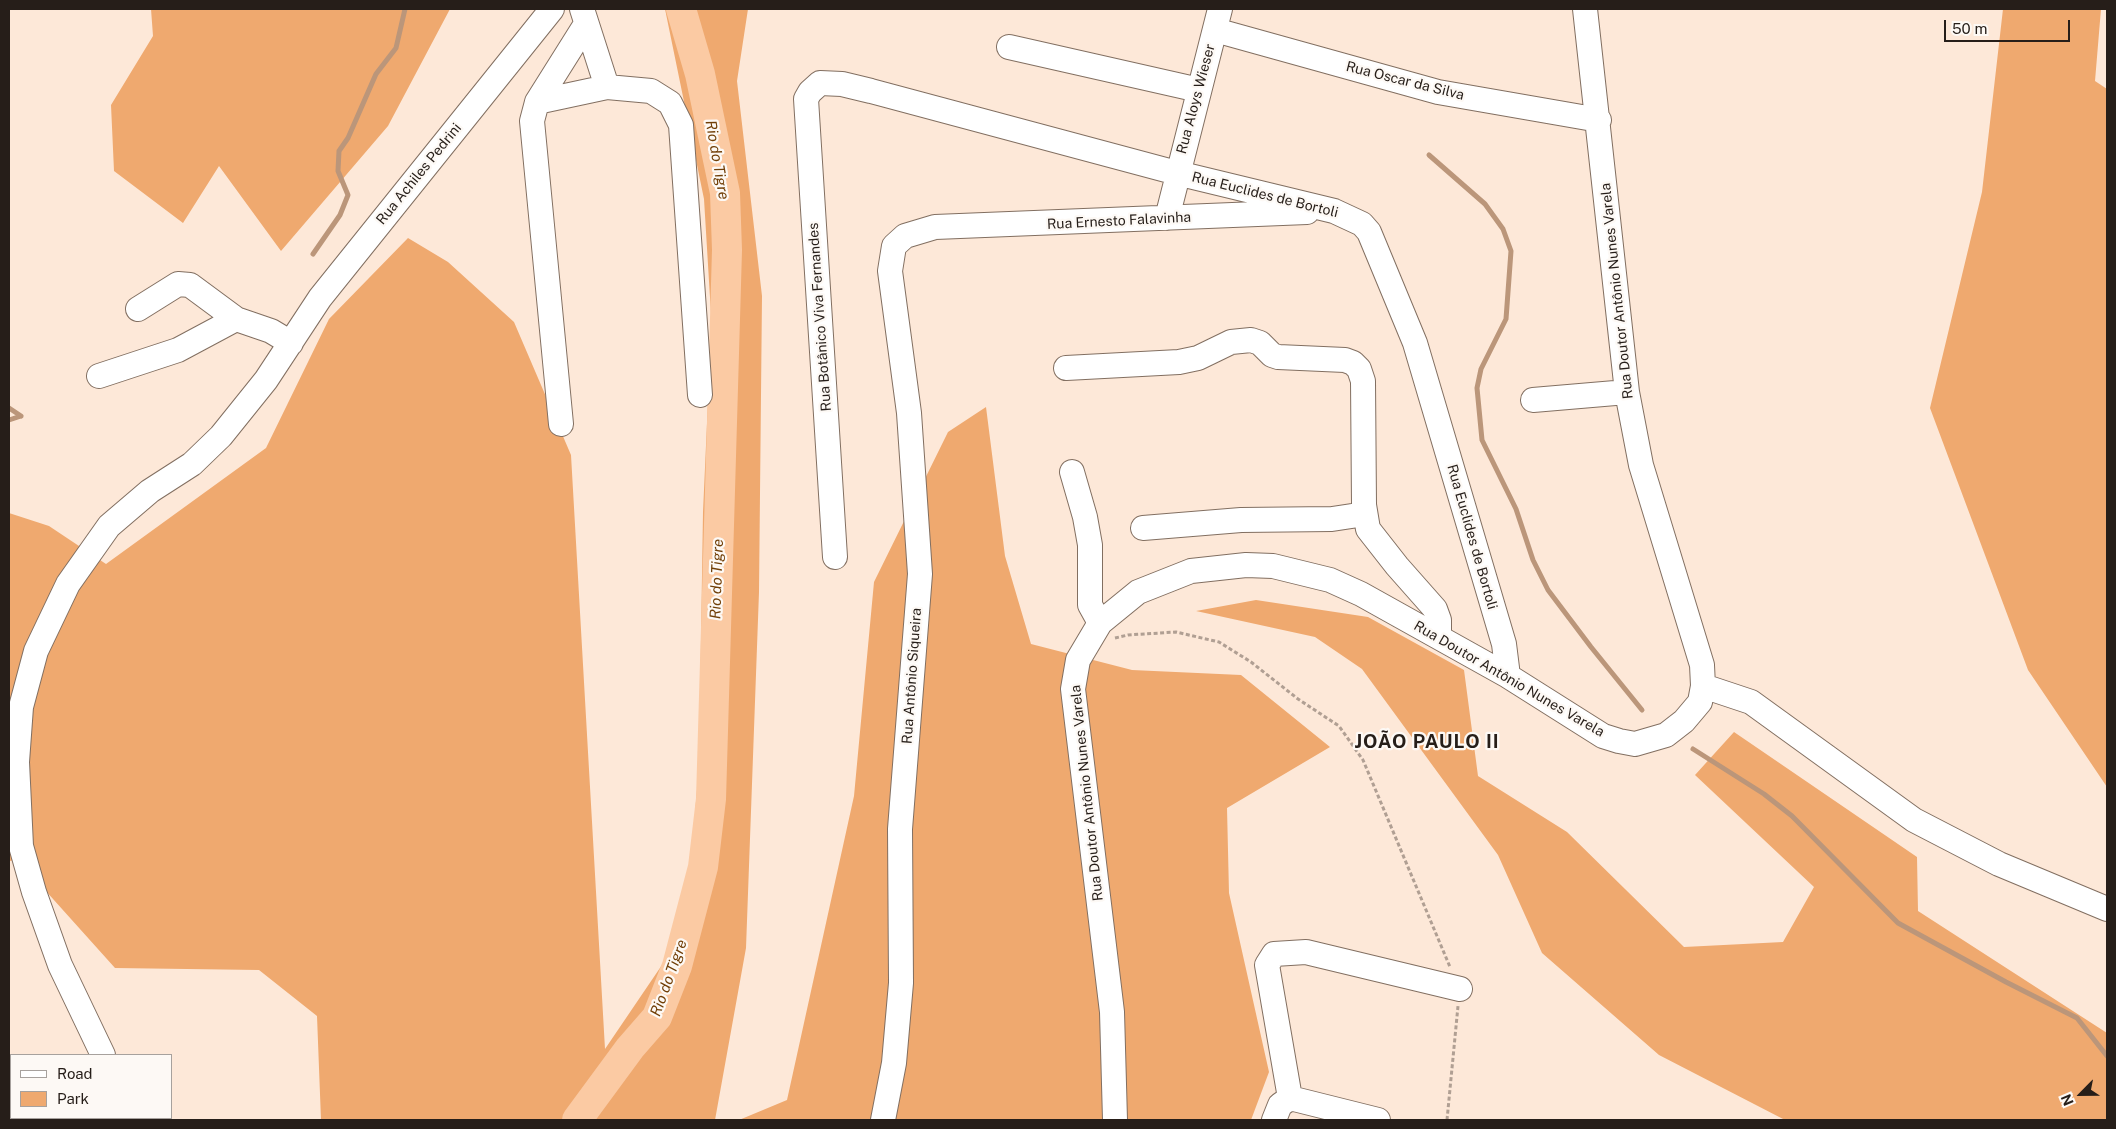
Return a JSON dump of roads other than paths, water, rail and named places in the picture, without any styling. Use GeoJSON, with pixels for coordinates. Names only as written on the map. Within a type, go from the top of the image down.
{"type":"FeatureCollection","features":[{"type":"Feature","properties":{"kind":"street","name":"Rua Achiles Pedrini"},"geometry":{"type":"LineString","coordinates":[[102,1054],[60,964],[34,892],[21,846],[17,762],[21,706],[36,651],[68,584],[109,526],[150,491],[192,464],[221,436],[266,380],[320,298],[552,9]]}},
{"type":"Feature","properties":{"kind":"street","name":"Rua Doutor Antônio Nunes Varela"},"geometry":{"type":"LineString","coordinates":[[1115,1120],[1112,1012],[1073,689],[1078,660],[1100,623],[1138,592],[1191,571],[1246,565],[1273,566],[1330,580],[1361,594],[1508,676],[1603,736],[1635,744],[1666,735],[1684,720],[1700,702],[1703,686],[1702,665],[1641,465],[1627,392],[1599,120],[1585,9]]}},
{"type":"Feature","properties":{"kind":"street"},"geometry":{"type":"LineString","coordinates":[[584,16],[606,87]]}},
{"type":"Feature","properties":{"kind":"street"},"geometry":{"type":"LineString","coordinates":[[561,424],[532,121],[536,102],[584,16]]}},
{"type":"Feature","properties":{"kind":"street","name":"Rua Oscar da Silva"},"geometry":{"type":"LineString","coordinates":[[1217,19],[1438,92],[1599,120]]}},
{"type":"Feature","properties":{"kind":"street","name":"Rua Aloys Wieser"},"geometry":{"type":"LineString","coordinates":[[1167,218],[1217,19]]}},
{"type":"Feature","properties":{"kind":"street"},"geometry":{"type":"LineString","coordinates":[[1009,47],[1198,90]]}},
{"type":"Feature","properties":{"kind":"street","name":"Rua Euclides de Bortoli"},"geometry":{"type":"LineString","coordinates":[[820,83],[842,84],[872,91],[1177,173],[1334,211],[1362,224],[1369,232],[1416,343],[1504,644],[1508,676]]}},
{"type":"Feature","properties":{"kind":"street","name":"Rua Botânico Viva Fernandes"},"geometry":{"type":"LineString","coordinates":[[820,83],[810,92],[806,99],[834,557]]}},
{"type":"Feature","properties":{"kind":"street"},"geometry":{"type":"LineString","coordinates":[[536,102],[606,87],[651,91],[670,104],[680,125],[700,395]]}},
{"type":"Feature","properties":{"kind":"street","name":"Rua Ernesto Falavinha"},"geometry":{"type":"LineString","coordinates":[[905,236],[935,227],[1334,211]]}},
{"type":"Feature","properties":{"kind":"street","name":"Rua Antônio Siqueira"},"geometry":{"type":"LineString","coordinates":[[883,1120],[894,1063],[901,983],[900,829],[920,574],[909,413],[890,271],[894,246],[905,236]]}},
{"type":"Feature","properties":{"kind":"street"},"geometry":{"type":"LineString","coordinates":[[138,309],[178,284],[190,285],[236,319],[271,331],[291,343]]}},
{"type":"Feature","properties":{"kind":"street"},"geometry":{"type":"LineString","coordinates":[[99,376],[178,350],[236,319]]}},
{"type":"Feature","properties":{"kind":"street"},"geometry":{"type":"LineString","coordinates":[[1066,368],[1179,362],[1198,358],[1231,342],[1251,340],[1260,342],[1272,355],[1278,357],[1345,360],[1353,363],[1359,369],[1363,381],[1365,514],[1368,529],[1397,566],[1435,609],[1439,620],[1439,637]]}},
{"type":"Feature","properties":{"kind":"street"},"geometry":{"type":"LineString","coordinates":[[1533,400],[1627,392]]}},
{"type":"Feature","properties":{"kind":"street"},"geometry":{"type":"LineString","coordinates":[[1072,472],[1085,517],[1090,545],[1090,605],[1100,623]]}},
{"type":"Feature","properties":{"kind":"street"},"geometry":{"type":"LineString","coordinates":[[1144,528],[1240,520],[1332,519],[1365,514]]}},
{"type":"Feature","properties":{"kind":"street"},"geometry":{"type":"LineString","coordinates":[[1703,686],[1751,702],[1914,820],[1999,864],[2107,909]]}},
{"type":"Feature","properties":{"kind":"street"},"geometry":{"type":"LineString","coordinates":[[1290,1098],[1267,965],[1269,959],[1274,954],[1306,952],[1460,988]]}},
{"type":"Feature","properties":{"kind":"street"},"geometry":{"type":"LineString","coordinates":[[1274,1120],[1280,1105],[1290,1098],[1378,1120]]}},
{"type":"Feature","properties":{"kind":"waterway"},"geometry":{"type":"LineString","coordinates":[[313,254],[340,215],[348,195],[338,171],[339,151],[348,138],[376,74],[396,48],[405,9]]}},
{"type":"Feature","properties":{"kind":"waterway","name":"Rio do Tigre"},"geometry":{"type":"LineString","coordinates":[[577,1120],[630,1048],[657,1017],[677,966],[703,867],[711,799],[727,250],[725,193],[700,74],[681,9]]}},
{"type":"Feature","properties":{"kind":"waterway"},"geometry":{"type":"LineString","coordinates":[[1429,155],[1485,204],[1503,229],[1511,251],[1506,319],[1481,369],[1477,388],[1482,440],[1516,509],[1533,560],[1548,590],[1642,710]]}},
{"type":"Feature","properties":{"kind":"waterway"},"geometry":{"type":"LineString","coordinates":[[9,408],[21,416]]}},
{"type":"Feature","properties":{"kind":"waterway"},"geometry":{"type":"LineString","coordinates":[[9,420],[21,416]]}},
{"type":"Feature","properties":{"kind":"waterway"},"geometry":{"type":"LineString","coordinates":[[1693,749],[1764,794],[1792,816],[1898,923],[2077,1018],[2107,1056]]}},
{"type":"Feature","properties":{"kind":"district","name":"JOÃO PAULO II"},"geometry":{"type":"Point","coordinates":[1427,742]}}]}
